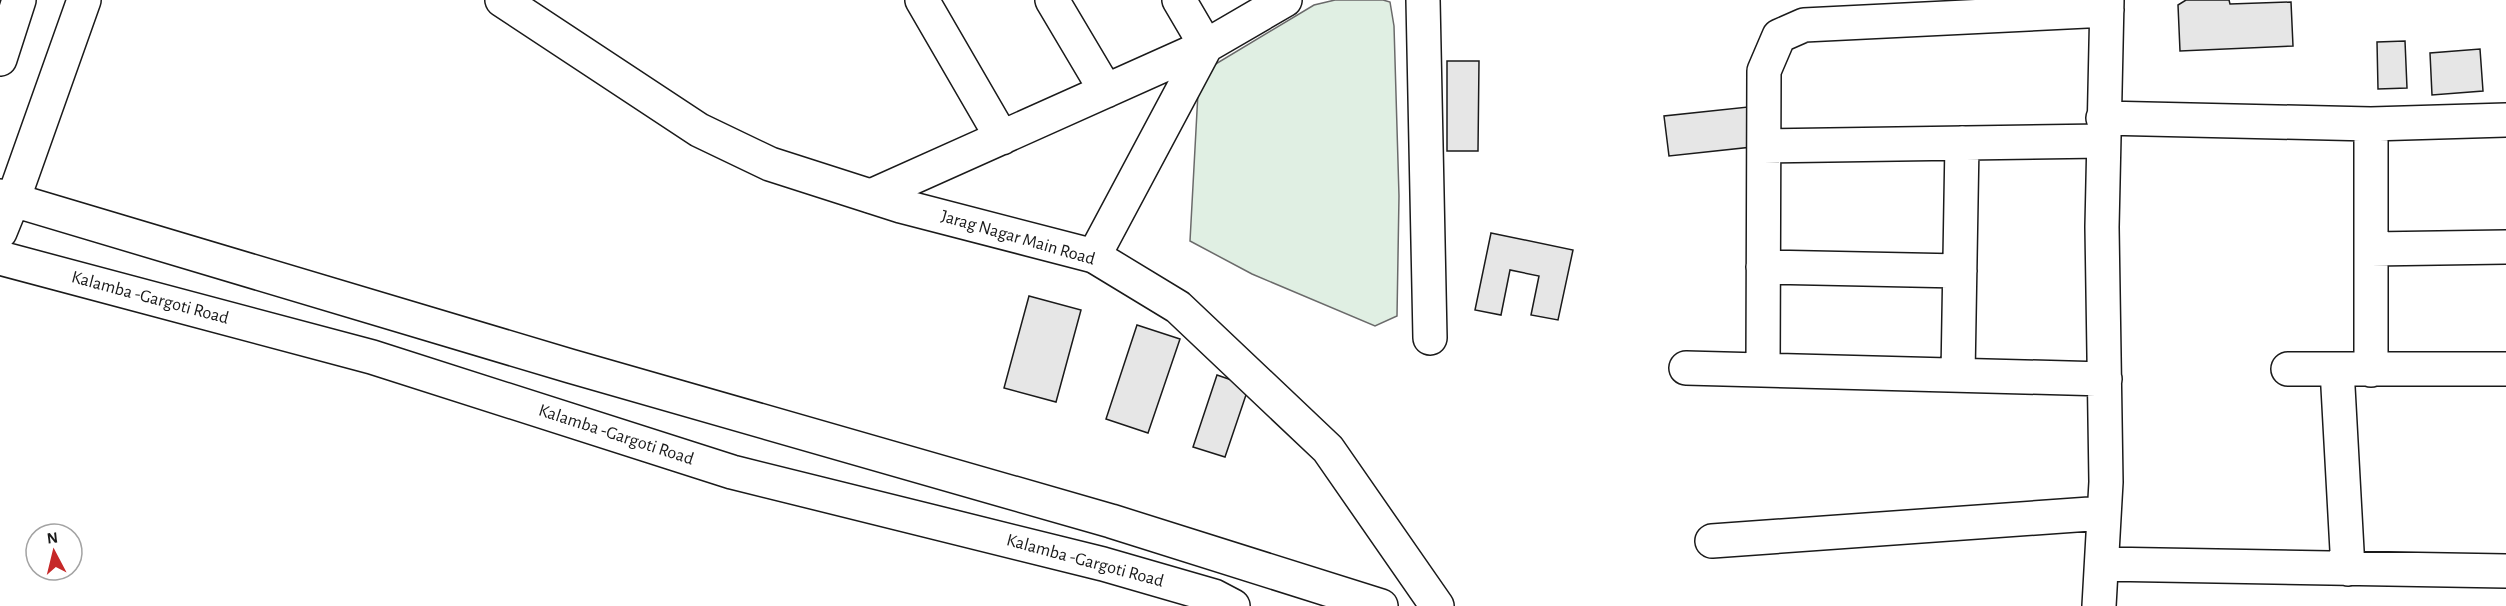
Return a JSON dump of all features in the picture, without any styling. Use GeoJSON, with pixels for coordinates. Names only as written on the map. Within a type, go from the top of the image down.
{"type":"FeatureCollection","features":[{"type":"Feature","properties":{"kind":"street"},"geometry":{"type":"LineString","coordinates":[[0,59],[19,0]]}},
{"type":"Feature","properties":{"kind":"street"},"geometry":{"type":"LineString","coordinates":[[0,232],[6,198],[84,0]]}},
{"type":"Feature","properties":{"kind":"street","name":"Jarag Nagar Main Road"},"geometry":{"type":"LineString","coordinates":[[502,0],[699,130],[770,165],[871,196],[1094,256],[1178,307],[1328,449],[1437,606]]}},
{"type":"Feature","properties":{"kind":"street"},"geometry":{"type":"LineString","coordinates":[[922,0],[1002,138]]}},
{"type":"Feature","properties":{"kind":"street"},"geometry":{"type":"LineString","coordinates":[[1052,0],[1106,91]]}},
{"type":"Feature","properties":{"kind":"street"},"geometry":{"type":"LineString","coordinates":[[1179,0],[1206,46]]}},
{"type":"Feature","properties":{"kind":"street"},"geometry":{"type":"LineString","coordinates":[[871,196],[1206,46],[1284,0]]}},
{"type":"Feature","properties":{"kind":"street"},"geometry":{"type":"LineString","coordinates":[[1423,0],[1430,338]]}},
{"type":"Feature","properties":{"kind":"street"},"geometry":{"type":"LineString","coordinates":[[1763,370],[1764,71],[1779,36],[1804,25],[2107,5],[2102,227],[2105,380],[2104,513],[2099,606]]}},
{"type":"Feature","properties":{"kind":"street"},"geometry":{"type":"LineString","coordinates":[[1094,256],[1206,46]]}},
{"type":"Feature","properties":{"kind":"street"},"geometry":{"type":"LineString","coordinates":[[1764,146],[1962,143],[2103,130],[2506,120]]}},
{"type":"Feature","properties":{"kind":"street"},"geometry":{"type":"LineString","coordinates":[[2371,124],[2371,370]]}},
{"type":"Feature","properties":{"kind":"street"},"geometry":{"type":"LineString","coordinates":[[1958,375],[1962,143]]}},
{"type":"Feature","properties":{"kind":"street"},"geometry":{"type":"LineString","coordinates":[[6,198],[558,362],[1111,520],[1381,606]]}},
{"type":"Feature","properties":{"kind":"street"},"geometry":{"type":"LineString","coordinates":[[2371,249],[2506,247]]}},
{"type":"Feature","properties":{"kind":"street","name":"Kalamba -Gargoti Road"},"geometry":{"type":"LineString","coordinates":[[0,258],[372,357],[732,472],[1103,564],[1219,603]]}},
{"type":"Feature","properties":{"kind":"street"},"geometry":{"type":"LineString","coordinates":[[1763,267],[1959,271]]}},
{"type":"Feature","properties":{"kind":"street"},"geometry":{"type":"LineString","coordinates":[[1686,368],[2105,380]]}},
{"type":"Feature","properties":{"kind":"street"},"geometry":{"type":"LineString","coordinates":[[2288,369],[2506,369]]}},
{"type":"Feature","properties":{"kind":"street"},"geometry":{"type":"LineString","coordinates":[[2337,369],[2348,568]]}},
{"type":"Feature","properties":{"kind":"street"},"geometry":{"type":"LineString","coordinates":[[1712,542],[2104,513]]}},
{"type":"Feature","properties":{"kind":"street"},"geometry":{"type":"LineString","coordinates":[[2102,564],[2506,571]]}},
{"type":"Feature","properties":{"kind":"green space"},"geometry":{"type":"Polygon","coordinates":[[[1335,0],[1390,2],[1394,26],[1399,196],[1397,316],[1375,326],[1252,274],[1190,241],[1199,74],[1314,5],[1335,0]]]}},
{"type":"Feature","properties":{"kind":"building"},"geometry":{"type":"Polygon","coordinates":[[[2186,0],[2229,0],[2230,4],[2291,2],[2293,46],[2180,51],[2178,5],[2186,0]]]}},
{"type":"Feature","properties":{"kind":"building"},"geometry":{"type":"Polygon","coordinates":[[[2405,41],[2407,88],[2378,89],[2377,42],[2405,41]]]}},
{"type":"Feature","properties":{"kind":"building"},"geometry":{"type":"Polygon","coordinates":[[[2480,49],[2483,91],[2432,95],[2430,53],[2480,49]]]}},
{"type":"Feature","properties":{"kind":"building"},"geometry":{"type":"Polygon","coordinates":[[[1447,61],[1479,61],[1478,151],[1447,151],[1447,61]]]}},
{"type":"Feature","properties":{"kind":"building"},"geometry":{"type":"Polygon","coordinates":[[[1748,107],[1752,147],[1669,156],[1664,116],[1748,107]]]}},
{"type":"Feature","properties":{"kind":"building"},"geometry":{"type":"Polygon","coordinates":[[[1491,233],[1573,250],[1558,320],[1531,315],[1539,276],[1510,270],[1501,315],[1475,310],[1491,233]]]}},
{"type":"Feature","properties":{"kind":"building"},"geometry":{"type":"Polygon","coordinates":[[[1029,296],[1081,310],[1056,402],[1004,388],[1029,296]]]}},
{"type":"Feature","properties":{"kind":"building"},"geometry":{"type":"Polygon","coordinates":[[[1137,325],[1180,339],[1148,433],[1106,419],[1137,325]]]}},
{"type":"Feature","properties":{"kind":"building"},"geometry":{"type":"Polygon","coordinates":[[[1217,375],[1249,386],[1225,457],[1193,447],[1217,375]]]}}]}
